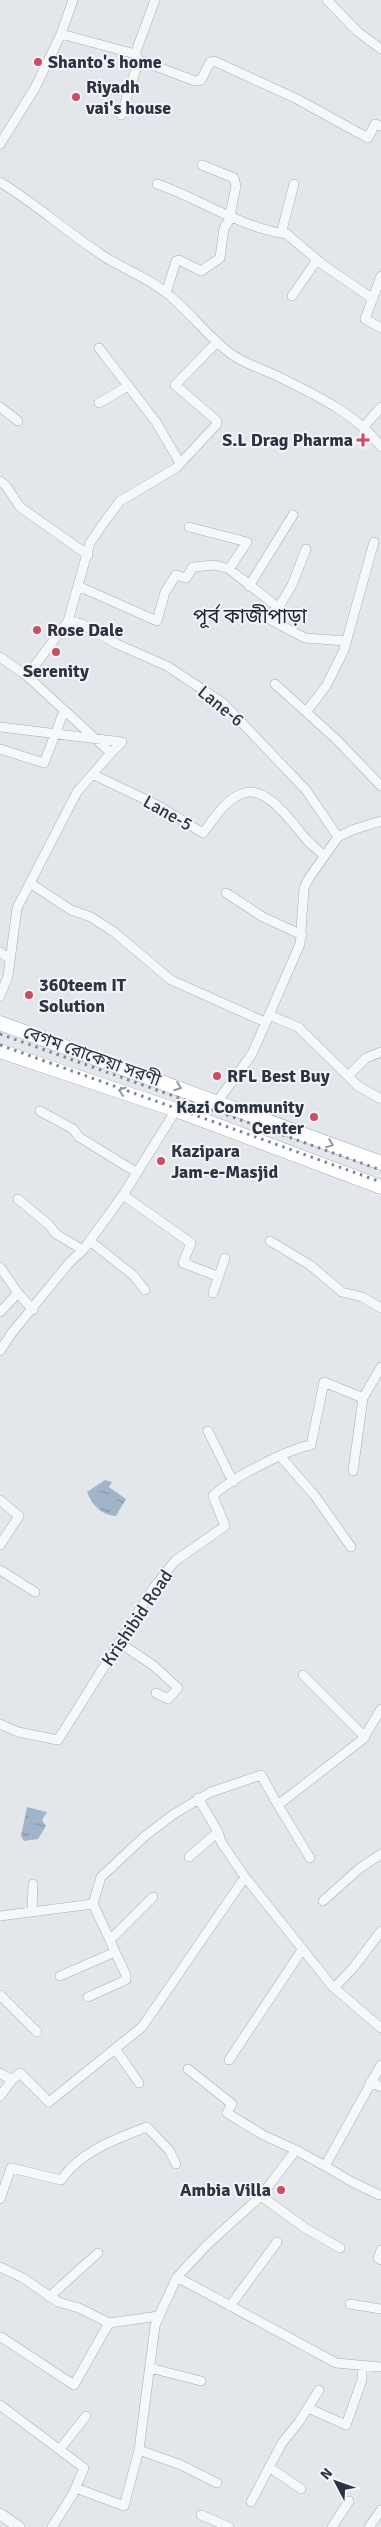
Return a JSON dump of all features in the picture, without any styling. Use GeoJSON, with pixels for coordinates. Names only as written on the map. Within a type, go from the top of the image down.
{"type":"FeatureCollection","features":[{"type":"Feature","properties":{"kind":"main road","name":"বেগম রোকেয়া সরণী"},"geometry":{"type":"LineString","coordinates":[[0,1023],[381,1161]]}},
{"type":"Feature","properties":{"kind":"main road","name":"বেগম রোকেয়া সরণী"},"geometry":{"type":"LineString","coordinates":[[0,1051],[176,1110],[381,1187]]}},
{"type":"Feature","properties":{"kind":"street"},"geometry":{"type":"LineString","coordinates":[[0,144],[35,88],[61,34],[73,0]]}},
{"type":"Feature","properties":{"kind":"street"},"geometry":{"type":"LineString","coordinates":[[121,115],[155,0]]}},
{"type":"Feature","properties":{"kind":"street"},"geometry":{"type":"LineString","coordinates":[[327,0],[358,32],[381,49]]}},
{"type":"Feature","properties":{"kind":"street"},"geometry":{"type":"LineString","coordinates":[[61,34],[137,57],[199,82],[210,62],[214,61],[297,99],[368,138],[375,124],[381,126]]}},
{"type":"Feature","properties":{"kind":"street"},"geometry":{"type":"LineString","coordinates":[[166,293],[176,261],[179,260],[201,270],[220,258],[224,228],[231,216],[236,186],[234,178],[202,165]]}},
{"type":"Feature","properties":{"kind":"street"},"geometry":{"type":"LineString","coordinates":[[0,182],[19,193],[83,242],[166,293],[216,343],[236,357],[332,406],[363,428],[381,448]]}},
{"type":"Feature","properties":{"kind":"street"},"geometry":{"type":"LineString","coordinates":[[157,184],[250,225],[288,234]]}},
{"type":"Feature","properties":{"kind":"street"},"geometry":{"type":"LineString","coordinates":[[294,184],[282,228],[317,260],[372,298]]}},
{"type":"Feature","properties":{"kind":"street"},"geometry":{"type":"LineString","coordinates":[[292,296],[317,260]]}},
{"type":"Feature","properties":{"kind":"street"},"geometry":{"type":"LineString","coordinates":[[381,276],[365,319],[381,328]]}},
{"type":"Feature","properties":{"kind":"street"},"geometry":{"type":"LineString","coordinates":[[27,676],[68,620],[90,543],[120,501],[134,491],[162,478],[180,463],[218,422],[174,385],[216,343]]}},
{"type":"Feature","properties":{"kind":"street"},"geometry":{"type":"LineString","coordinates":[[99,348],[156,422],[180,463]]}},
{"type":"Feature","properties":{"kind":"street"},"geometry":{"type":"LineString","coordinates":[[99,403],[128,386]]}},
{"type":"Feature","properties":{"kind":"street"},"geometry":{"type":"LineString","coordinates":[[0,407],[18,421]]}},
{"type":"Feature","properties":{"kind":"street"},"geometry":{"type":"LineString","coordinates":[[363,428],[381,408]]}},
{"type":"Feature","properties":{"kind":"street"},"geometry":{"type":"LineString","coordinates":[[0,481],[6,486],[20,506],[51,531],[88,555]]}},
{"type":"Feature","properties":{"kind":"street"},"geometry":{"type":"LineString","coordinates":[[249,586],[293,515]]}},
{"type":"Feature","properties":{"kind":"street"},"geometry":{"type":"LineString","coordinates":[[188,527],[247,542],[229,569]]}},
{"type":"Feature","properties":{"kind":"street"},"geometry":{"type":"LineString","coordinates":[[307,711],[326,686],[346,641],[374,542]]}},
{"type":"Feature","properties":{"kind":"street"},"geometry":{"type":"LineString","coordinates":[[306,549],[292,585],[271,620],[305,638],[346,641]]}},
{"type":"Feature","properties":{"kind":"street"},"geometry":{"type":"LineString","coordinates":[[78,586],[157,621],[165,592],[176,575],[186,578],[193,567],[215,565],[229,569],[279,608]]}},
{"type":"Feature","properties":{"kind":"street","name":"Lane-6"},"geometry":{"type":"LineString","coordinates":[[68,620],[82,624],[117,644],[167,666],[223,703],[306,790],[338,837]]}},
{"type":"Feature","properties":{"kind":"street"},"geometry":{"type":"LineString","coordinates":[[0,656],[27,676],[64,712],[111,753]]}},
{"type":"Feature","properties":{"kind":"street"},"geometry":{"type":"LineString","coordinates":[[275,684],[307,711],[381,786]]}},
{"type":"Feature","properties":{"kind":"street"},"geometry":{"type":"LineString","coordinates":[[0,749],[44,763],[64,712]]}},
{"type":"Feature","properties":{"kind":"street"},"geometry":{"type":"LineString","coordinates":[[0,727],[122,742],[77,792],[17,908],[8,976],[0,996]]}},
{"type":"Feature","properties":{"kind":"street","name":"Lane-5"},"geometry":{"type":"LineString","coordinates":[[94,775],[159,806],[203,833],[231,799],[242,793],[257,793],[285,813],[306,839],[324,856]]}},
{"type":"Feature","properties":{"kind":"street"},"geometry":{"type":"LineString","coordinates":[[216,1102],[252,1054],[302,935],[304,888],[338,837],[352,830],[381,821]]}},
{"type":"Feature","properties":{"kind":"street"},"geometry":{"type":"LineString","coordinates":[[30,883],[71,910],[91,917],[114,932],[171,980],[267,1018],[298,1027],[358,1086],[381,1099]]}},
{"type":"Feature","properties":{"kind":"street"},"geometry":{"type":"LineString","coordinates":[[226,893],[263,917],[302,935]]}},
{"type":"Feature","properties":{"kind":"street"},"geometry":{"type":"LineString","coordinates":[[0,952],[10,959]]}},
{"type":"Feature","properties":{"kind":"street"},"geometry":{"type":"LineString","coordinates":[[348,1076],[366,1058],[381,1052]]}},
{"type":"Feature","properties":{"kind":"street"},"geometry":{"type":"LineString","coordinates":[[0,1351],[11,1334],[33,1310],[69,1263],[90,1241],[122,1195],[176,1110]]}},
{"type":"Feature","properties":{"kind":"street"},"geometry":{"type":"LineString","coordinates":[[40,1111],[73,1129],[79,1137],[136,1172]]}},
{"type":"Feature","properties":{"kind":"street"},"geometry":{"type":"LineString","coordinates":[[122,1195],[191,1243],[182,1263],[217,1276]]}},
{"type":"Feature","properties":{"kind":"street"},"geometry":{"type":"LineString","coordinates":[[18,1199],[49,1225],[56,1234],[83,1250]]}},
{"type":"Feature","properties":{"kind":"street"},"geometry":{"type":"LineString","coordinates":[[90,1241],[134,1276],[145,1290]]}},
{"type":"Feature","properties":{"kind":"street"},"geometry":{"type":"LineString","coordinates":[[270,1241],[310,1265],[342,1292],[362,1297],[381,1308]]}},
{"type":"Feature","properties":{"kind":"street"},"geometry":{"type":"LineString","coordinates":[[212,1294],[224,1258]]}},
{"type":"Feature","properties":{"kind":"street"},"geometry":{"type":"LineString","coordinates":[[0,1266],[18,1293],[33,1310]]}},
{"type":"Feature","properties":{"kind":"street"},"geometry":{"type":"LineString","coordinates":[[0,1312],[18,1293]]}},
{"type":"Feature","properties":{"kind":"street"},"geometry":{"type":"LineString","coordinates":[[353,1471],[363,1398],[381,1367]]}},
{"type":"Feature","properties":{"kind":"street","name":"Krishibid Road"},"geometry":{"type":"LineString","coordinates":[[0,1724],[18,1732],[58,1740],[154,1587],[175,1561],[225,1526],[214,1496],[233,1482],[280,1456],[311,1445],[324,1382],[363,1398]]}},
{"type":"Feature","properties":{"kind":"street"},"geometry":{"type":"LineString","coordinates":[[208,1431],[233,1482]]}},
{"type":"Feature","properties":{"kind":"street"},"geometry":{"type":"LineString","coordinates":[[280,1456],[315,1496],[351,1547]]}},
{"type":"Feature","properties":{"kind":"street"},"geometry":{"type":"LineString","coordinates":[[0,1500],[19,1516],[0,1545]]}},
{"type":"Feature","properties":{"kind":"street"},"geometry":{"type":"LineString","coordinates":[[0,1570],[35,1592]]}},
{"type":"Feature","properties":{"kind":"street"},"geometry":{"type":"LineString","coordinates":[[120,1643],[154,1666],[178,1688],[168,1699],[156,1693]]}},
{"type":"Feature","properties":{"kind":"street"},"geometry":{"type":"LineString","coordinates":[[303,1675],[364,1737]]}},
{"type":"Feature","properties":{"kind":"street"},"geometry":{"type":"LineString","coordinates":[[278,1805],[364,1737],[381,1709]]}},
{"type":"Feature","properties":{"kind":"street"},"geometry":{"type":"LineString","coordinates":[[88,1997],[126,1980],[126,1975],[93,1904],[101,1877],[145,1836],[198,1798],[261,1775],[310,1858]]}},
{"type":"Feature","properties":{"kind":"street"},"geometry":{"type":"LineString","coordinates":[[198,1798],[218,1832],[221,1842],[245,1877],[302,1950],[334,1988],[381,2028]]}},
{"type":"Feature","properties":{"kind":"street"},"geometry":{"type":"LineString","coordinates":[[188,1857],[218,1832]]}},
{"type":"Feature","properties":{"kind":"street"},"geometry":{"type":"LineString","coordinates":[[323,1901],[360,1868],[381,1854]]}},
{"type":"Feature","properties":{"kind":"street"},"geometry":{"type":"LineString","coordinates":[[0,2096],[20,2073],[49,2102],[116,2050],[142,2027],[245,1877]]}},
{"type":"Feature","properties":{"kind":"street"},"geometry":{"type":"LineString","coordinates":[[32,1912],[33,1884]]}},
{"type":"Feature","properties":{"kind":"street"},"geometry":{"type":"LineString","coordinates":[[110,1940],[153,1897]]}},
{"type":"Feature","properties":{"kind":"street"},"geometry":{"type":"LineString","coordinates":[[0,1916],[93,1904]]}},
{"type":"Feature","properties":{"kind":"street"},"geometry":{"type":"LineString","coordinates":[[334,1988],[354,1967],[381,1931]]}},
{"type":"Feature","properties":{"kind":"street"},"geometry":{"type":"LineString","coordinates":[[229,2060],[302,1950]]}},
{"type":"Feature","properties":{"kind":"street"},"geometry":{"type":"LineString","coordinates":[[60,1976],[115,1952]]}},
{"type":"Feature","properties":{"kind":"street"},"geometry":{"type":"LineString","coordinates":[[0,1995],[37,2032]]}},
{"type":"Feature","properties":{"kind":"street"},"geometry":{"type":"LineString","coordinates":[[116,2050],[139,2082]]}},
{"type":"Feature","properties":{"kind":"street"},"geometry":{"type":"LineString","coordinates":[[325,2166],[381,2065]]}},
{"type":"Feature","properties":{"kind":"street"},"geometry":{"type":"LineString","coordinates":[[188,2069],[232,2104],[227,2113],[263,2135],[296,2150],[379,2195]]}},
{"type":"Feature","properties":{"kind":"street"},"geometry":{"type":"LineString","coordinates":[[0,2073],[12,2080]]}},
{"type":"Feature","properties":{"kind":"street"},"geometry":{"type":"LineString","coordinates":[[370,2082],[381,2088]]}},
{"type":"Feature","properties":{"kind":"street"},"geometry":{"type":"LineString","coordinates":[[0,2199],[11,2168],[62,2180],[76,2162],[116,2139],[147,2127],[169,2150],[176,2164]]}},
{"type":"Feature","properties":{"kind":"street"},"geometry":{"type":"LineString","coordinates":[[76,2488],[124,2506],[139,2450],[159,2316],[177,2277],[208,2244],[261,2196],[296,2150]]}},
{"type":"Feature","properties":{"kind":"street"},"geometry":{"type":"LineString","coordinates":[[261,2196],[305,2228],[340,2248]]}},
{"type":"Feature","properties":{"kind":"street"},"geometry":{"type":"LineString","coordinates":[[230,2306],[277,2242]]}},
{"type":"Feature","properties":{"kind":"street"},"geometry":{"type":"LineString","coordinates":[[381,2250],[378,2258],[381,2260]]}},
{"type":"Feature","properties":{"kind":"street"},"geometry":{"type":"LineString","coordinates":[[49,2297],[98,2254]]}},
{"type":"Feature","properties":{"kind":"street"},"geometry":{"type":"LineString","coordinates":[[0,2267],[23,2278],[58,2302],[79,2308],[109,2323],[159,2316]]}},
{"type":"Feature","properties":{"kind":"street"},"geometry":{"type":"LineString","coordinates":[[177,2277],[336,2363],[381,2367]]}},
{"type":"Feature","properties":{"kind":"street"},"geometry":{"type":"LineString","coordinates":[[350,2304],[381,2309]]}},
{"type":"Feature","properties":{"kind":"street"},"geometry":{"type":"LineString","coordinates":[[1,2336],[74,2385],[109,2323]]}},
{"type":"Feature","properties":{"kind":"street"},"geometry":{"type":"LineString","coordinates":[[308,2408],[346,2425],[362,2380],[362,2366]]}},
{"type":"Feature","properties":{"kind":"street"},"geometry":{"type":"LineString","coordinates":[[150,2368],[201,2381]]}},
{"type":"Feature","properties":{"kind":"street"},"geometry":{"type":"LineString","coordinates":[[250,2502],[282,2443],[320,2390]]}},
{"type":"Feature","properties":{"kind":"street"},"geometry":{"type":"LineString","coordinates":[[0,2405],[84,2468],[76,2488],[52,2527]]}},
{"type":"Feature","properties":{"kind":"street"},"geometry":{"type":"LineString","coordinates":[[60,2449],[86,2416]]}},
{"type":"Feature","properties":{"kind":"street"},"geometry":{"type":"LineString","coordinates":[[139,2450],[182,2465],[217,2483]]}},
{"type":"Feature","properties":{"kind":"street"},"geometry":{"type":"LineString","coordinates":[[269,2467],[301,2490]]}},
{"type":"Feature","properties":{"kind":"street"},"geometry":{"type":"LineString","coordinates":[[332,2527],[349,2502]]}},
{"type":"Feature","properties":{"kind":"street"},"geometry":{"type":"LineString","coordinates":[[369,2527],[381,2510]]}},
{"type":"Feature","properties":{"kind":"street"},"geometry":{"type":"LineString","coordinates":[[0,2514],[19,2527]]}},
{"type":"Feature","properties":{"kind":"street"},"geometry":{"type":"LineString","coordinates":[[201,2515],[229,2527]]}},
{"type":"Feature","properties":{"kind":"water"},"geometry":{"type":"Polygon","coordinates":[[[105,1480],[112,1482],[109,1487],[126,1499],[116,1516],[106,1514],[98,1508],[87,1492],[105,1480]]]}},
{"type":"Feature","properties":{"kind":"water"},"geometry":{"type":"Polygon","coordinates":[[[27,1807],[47,1812],[42,1820],[46,1826],[38,1839],[24,1841],[21,1836],[27,1807]]]}},
{"type":"Feature","properties":{"kind":"railway"},"geometry":{"type":"LineString","coordinates":[[0,1034],[381,1170]]}},
{"type":"Feature","properties":{"kind":"railway"},"geometry":{"type":"LineString","coordinates":[[0,1045],[381,1182]]}},
{"type":"Feature","properties":{"kind":"place","name":"Shanto's home"},"geometry":{"type":"Point","coordinates":[38,62]}},
{"type":"Feature","properties":{"kind":"place","name":"Riyadh vai's house"},"geometry":{"type":"Point","coordinates":[76,97]}},
{"type":"Feature","properties":{"kind":"place","name":"S.L Drag Pharma"},"geometry":{"type":"Point","coordinates":[363,440]}},
{"type":"Feature","properties":{"kind":"place","name":"Rose Dale"},"geometry":{"type":"Point","coordinates":[37,630]}},
{"type":"Feature","properties":{"kind":"place","name":"Serenity"},"geometry":{"type":"Point","coordinates":[56,652]}},
{"type":"Feature","properties":{"kind":"place","name":"360teem IT Solution"},"geometry":{"type":"Point","coordinates":[29,995]}},
{"type":"Feature","properties":{"kind":"place","name":"RFL Best Buy"},"geometry":{"type":"Point","coordinates":[217,1076]}},
{"type":"Feature","properties":{"kind":"place","name":"Kazi Community Center"},"geometry":{"type":"Point","coordinates":[314,1117]}},
{"type":"Feature","properties":{"kind":"place","name":"Kazipara Jam-e-Masjid"},"geometry":{"type":"Point","coordinates":[161,1161]}},
{"type":"Feature","properties":{"kind":"place","name":"Ambia Villa"},"geometry":{"type":"Point","coordinates":[281,2190]}},
{"type":"Feature","properties":{"kind":"district","name":"পূর্ব কাজীপাড়া"},"geometry":{"type":"Point","coordinates":[250,616]}}]}
